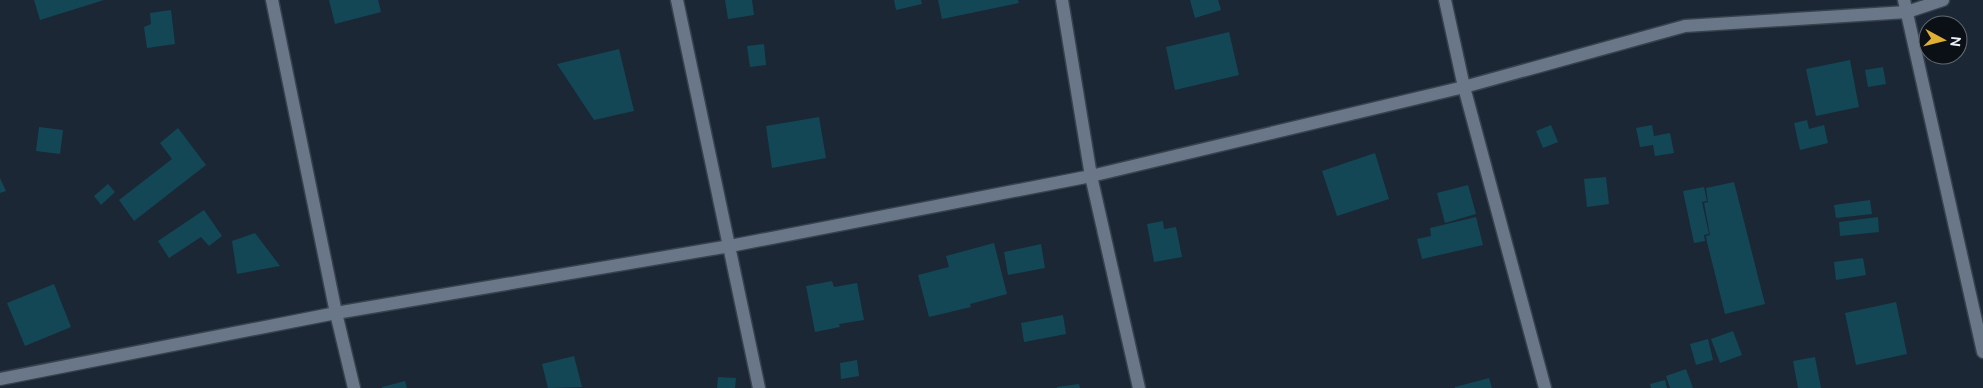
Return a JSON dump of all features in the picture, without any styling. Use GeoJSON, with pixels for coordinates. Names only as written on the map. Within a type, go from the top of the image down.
{"type":"FeatureCollection","features":[{"type":"Feature","properties":{"kind":"street"},"geometry":{"type":"LineString","coordinates":[[272,0],[336,312],[354,388]]}},
{"type":"Feature","properties":{"kind":"street"},"geometry":{"type":"LineString","coordinates":[[677,0],[759,388]]}},
{"type":"Feature","properties":{"kind":"street"},"geometry":{"type":"LineString","coordinates":[[1062,0],[1091,176],[1139,388]]}},
{"type":"Feature","properties":{"kind":"street"},"geometry":{"type":"LineString","coordinates":[[1445,0],[1464,87],[1545,388]]}},
{"type":"Feature","properties":{"kind":"street"},"geometry":{"type":"LineString","coordinates":[[0,379],[336,312],[730,246],[1091,176],[1464,87],[1685,26],[1906,6],[1943,0]]}},
{"type":"Feature","properties":{"kind":"street"},"geometry":{"type":"LineString","coordinates":[[1906,6],[1983,352]]}},
{"type":"Feature","properties":{"kind":"building"},"geometry":{"type":"Polygon","coordinates":[[[34,0],[104,0],[40,20],[34,0]]]}},
{"type":"Feature","properties":{"kind":"building"},"geometry":{"type":"Polygon","coordinates":[[[329,0],[378,0],[381,12],[335,24],[329,0]]]}},
{"type":"Feature","properties":{"kind":"building"},"geometry":{"type":"Polygon","coordinates":[[[725,0],[752,0],[754,15],[728,19],[725,0]]]}},
{"type":"Feature","properties":{"kind":"building"},"geometry":{"type":"Polygon","coordinates":[[[894,0],[921,0],[922,4],[896,10],[894,0]]]}},
{"type":"Feature","properties":{"kind":"building"},"geometry":{"type":"Polygon","coordinates":[[[938,0],[1018,0],[1019,3],[942,19],[938,0]]]}},
{"type":"Feature","properties":{"kind":"building"},"geometry":{"type":"Polygon","coordinates":[[[1190,0],[1218,0],[1221,10],[1195,18],[1190,0]]]}},
{"type":"Feature","properties":{"kind":"building"},"geometry":{"type":"Polygon","coordinates":[[[171,10],[175,44],[147,48],[144,27],[151,24],[150,13],[171,10]]]}},
{"type":"Feature","properties":{"kind":"building"},"geometry":{"type":"Polygon","coordinates":[[[1229,32],[1239,75],[1175,90],[1166,47],[1229,32]]]}},
{"type":"Feature","properties":{"kind":"building"},"geometry":{"type":"Polygon","coordinates":[[[764,44],[766,65],[750,67],[747,46],[764,44]]]}},
{"type":"Feature","properties":{"kind":"building"},"geometry":{"type":"Polygon","coordinates":[[[619,49],[634,111],[594,120],[557,64],[619,49]]]}},
{"type":"Feature","properties":{"kind":"building"},"geometry":{"type":"Polygon","coordinates":[[[1850,60],[1859,107],[1816,116],[1806,69],[1850,60]]]}},
{"type":"Feature","properties":{"kind":"building"},"geometry":{"type":"Polygon","coordinates":[[[1883,67],[1886,84],[1868,87],[1865,70],[1883,67]]]}},
{"type":"Feature","properties":{"kind":"building"},"geometry":{"type":"Polygon","coordinates":[[[819,117],[826,158],[772,168],[766,126],[819,117]]]}},
{"type":"Feature","properties":{"kind":"building"},"geometry":{"type":"Polygon","coordinates":[[[1807,120],[1809,129],[1824,125],[1828,143],[1800,150],[1794,123],[1807,120]]]}},
{"type":"Feature","properties":{"kind":"building"},"geometry":{"type":"Polygon","coordinates":[[[1551,125],[1558,142],[1543,148],[1536,131],[1551,125]]]}},
{"type":"Feature","properties":{"kind":"building"},"geometry":{"type":"Polygon","coordinates":[[[1652,125],[1654,136],[1670,133],[1674,153],[1655,156],[1653,145],[1640,147],[1636,128],[1652,125]]]}},
{"type":"Feature","properties":{"kind":"building"},"geometry":{"type":"Polygon","coordinates":[[[39,127],[63,130],[60,154],[36,151],[39,127]]]}},
{"type":"Feature","properties":{"kind":"building"},"geometry":{"type":"Polygon","coordinates":[[[178,128],[206,165],[134,221],[119,200],[172,159],[160,143],[178,128]]]}},
{"type":"Feature","properties":{"kind":"building"},"geometry":{"type":"Polygon","coordinates":[[[1375,153],[1389,199],[1337,216],[1322,171],[1375,153]]]}},
{"type":"Feature","properties":{"kind":"building"},"geometry":{"type":"Polygon","coordinates":[[[1606,177],[1609,204],[1587,207],[1584,179],[1606,177]]]}},
{"type":"Feature","properties":{"kind":"building"},"geometry":{"type":"Polygon","coordinates":[[[0,178],[6,191],[0,193],[0,178]]]}},
{"type":"Feature","properties":{"kind":"building"},"geometry":{"type":"Polygon","coordinates":[[[1734,182],[1765,304],[1725,314],[1707,242],[1706,236],[1710,235],[1704,203],[1708,202],[1706,188],[1734,182]]]}},
{"type":"Feature","properties":{"kind":"building"},"geometry":{"type":"Polygon","coordinates":[[[108,184],[115,192],[101,205],[94,196],[108,184]]]}},
{"type":"Feature","properties":{"kind":"building"},"geometry":{"type":"Polygon","coordinates":[[[1468,185],[1476,214],[1445,223],[1437,193],[1468,185]]]}},
{"type":"Feature","properties":{"kind":"building"},"geometry":{"type":"Polygon","coordinates":[[[1704,187],[1707,201],[1702,202],[1709,234],[1704,235],[1705,241],[1694,243],[1683,191],[1704,187]]]}},
{"type":"Feature","properties":{"kind":"building"},"geometry":{"type":"Polygon","coordinates":[[[1870,200],[1872,214],[1836,218],[1834,205],[1870,200]]]}},
{"type":"Feature","properties":{"kind":"building"},"geometry":{"type":"Polygon","coordinates":[[[204,210],[222,236],[209,246],[201,237],[169,258],[158,241],[204,210]]]}},
{"type":"Feature","properties":{"kind":"building"},"geometry":{"type":"Polygon","coordinates":[[[1476,217],[1483,245],[1422,259],[1417,239],[1431,236],[1430,228],[1476,217]]]}},
{"type":"Feature","properties":{"kind":"building"},"geometry":{"type":"Polygon","coordinates":[[[1878,217],[1879,232],[1840,236],[1839,222],[1878,217]]]}},
{"type":"Feature","properties":{"kind":"building"},"geometry":{"type":"Polygon","coordinates":[[[1163,221],[1164,229],[1176,227],[1182,257],[1154,262],[1147,224],[1163,221]]]}},
{"type":"Feature","properties":{"kind":"building"},"geometry":{"type":"Polygon","coordinates":[[[255,233],[280,266],[237,274],[232,241],[255,233]]]}},
{"type":"Feature","properties":{"kind":"building"},"geometry":{"type":"Polygon","coordinates":[[[994,243],[1007,294],[970,304],[971,307],[929,317],[918,275],[949,267],[946,256],[994,243]]]}},
{"type":"Feature","properties":{"kind":"building"},"geometry":{"type":"Polygon","coordinates":[[[1041,244],[1045,268],[1008,275],[1004,252],[1041,244]]]}},
{"type":"Feature","properties":{"kind":"building"},"geometry":{"type":"Polygon","coordinates":[[[1863,258],[1866,275],[1836,280],[1834,262],[1863,258]]]}},
{"type":"Feature","properties":{"kind":"building"},"geometry":{"type":"Polygon","coordinates":[[[832,281],[834,287],[857,283],[864,320],[839,324],[840,327],[815,332],[806,286],[832,281]]]}},
{"type":"Feature","properties":{"kind":"building"},"geometry":{"type":"Polygon","coordinates":[[[54,284],[71,327],[25,346],[7,303],[54,284]]]}},
{"type":"Feature","properties":{"kind":"building"},"geometry":{"type":"Polygon","coordinates":[[[1896,302],[1907,354],[1856,365],[1845,313],[1896,302]]]}},
{"type":"Feature","properties":{"kind":"building"},"geometry":{"type":"Polygon","coordinates":[[[1063,315],[1066,334],[1024,342],[1021,323],[1063,315]]]}},
{"type":"Feature","properties":{"kind":"building"},"geometry":{"type":"Polygon","coordinates":[[[1733,331],[1742,355],[1720,363],[1711,339],[1733,331]]]}},
{"type":"Feature","properties":{"kind":"building"},"geometry":{"type":"Polygon","coordinates":[[[1708,339],[1713,360],[1696,365],[1690,344],[1708,339]]]}},
{"type":"Feature","properties":{"kind":"building"},"geometry":{"type":"Polygon","coordinates":[[[574,356],[582,387],[548,388],[542,364],[574,356]]]}},
{"type":"Feature","properties":{"kind":"building"},"geometry":{"type":"Polygon","coordinates":[[[1815,357],[1821,388],[1798,388],[1793,361],[1815,357]]]}},
{"type":"Feature","properties":{"kind":"building"},"geometry":{"type":"Polygon","coordinates":[[[857,360],[859,376],[841,379],[840,363],[857,360]]]}},
{"type":"Feature","properties":{"kind":"building"},"geometry":{"type":"Polygon","coordinates":[[[1686,369],[1693,388],[1670,388],[1666,376],[1686,369]]]}},
{"type":"Feature","properties":{"kind":"building"},"geometry":{"type":"Polygon","coordinates":[[[718,377],[736,378],[735,388],[717,388],[718,377]]]}},
{"type":"Feature","properties":{"kind":"building"},"geometry":{"type":"Polygon","coordinates":[[[1489,378],[1492,388],[1455,388],[1455,387],[1489,378]]]}},
{"type":"Feature","properties":{"kind":"building"},"geometry":{"type":"Polygon","coordinates":[[[1665,380],[1667,388],[1651,388],[1650,384],[1665,380]]]}},
{"type":"Feature","properties":{"kind":"building"},"geometry":{"type":"Polygon","coordinates":[[[405,381],[407,388],[382,388],[382,387],[405,381]]]}},
{"type":"Feature","properties":{"kind":"building"},"geometry":{"type":"Polygon","coordinates":[[[1079,384],[1080,388],[1057,388],[1057,387],[1079,384]]]}}]}
